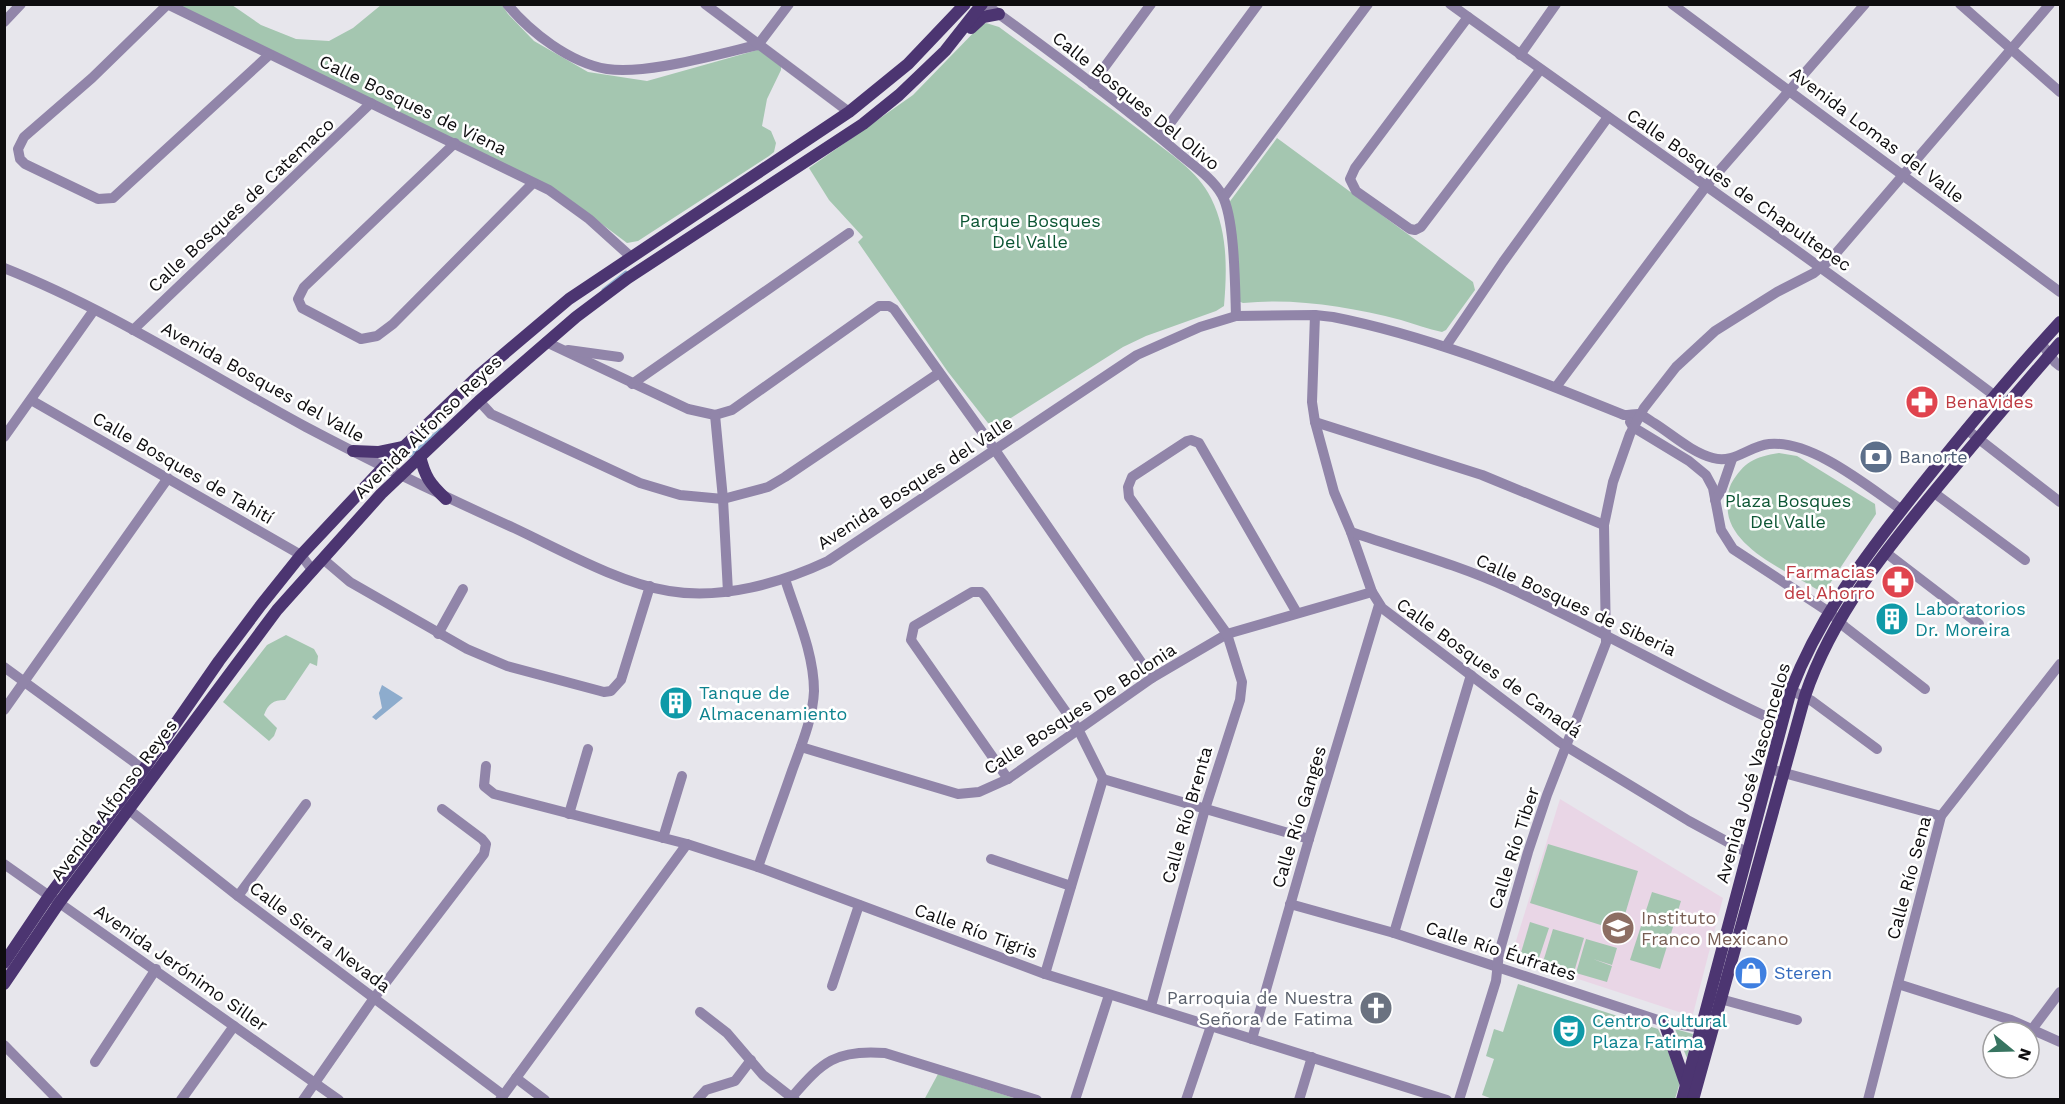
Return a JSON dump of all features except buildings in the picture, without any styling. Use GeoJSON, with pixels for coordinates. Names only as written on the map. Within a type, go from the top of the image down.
{"type":"FeatureCollection","features":[{"type":"Feature","properties":{"kind":"main road","name":"Avenida Alfonso Reyes"},"geometry":{"type":"LineString","coordinates":[[149,773],[219,661],[301,555],[403,447],[480,375],[569,299],[630,256],[849,112],[908,64],[965,4]]}},
{"type":"Feature","properties":{"kind":"main road","name":"Avenida Alfonso Reyes"},"geometry":{"type":"LineString","coordinates":[[4,963],[277,610],[399,476],[546,342],[628,278],[863,124],[899,95],[945,51],[984,4]]}},
{"type":"Feature","properties":{"kind":"main road"},"geometry":{"type":"LineString","coordinates":[[945,51],[983,17],[999,14]]}},
{"type":"Feature","properties":{"kind":"main road","name":"Avenida José Vasconcelos"},"geometry":{"type":"LineString","coordinates":[[1697,1098],[1748,853],[1791,690],[1810,645],[1828,612],[1866,555],[1966,429],[2061,322]]}},
{"type":"Feature","properties":{"kind":"main road","name":"Avenida José Vasconcelos"},"geometry":{"type":"LineString","coordinates":[[1682,1100],[1701,1028],[1716,998],[1805,696],[1821,653],[1854,597],[1885,552],[1978,438],[2061,343]]}},
{"type":"Feature","properties":{"kind":"main road"},"geometry":{"type":"LineString","coordinates":[[353,451],[378,452],[403,447]]}},
{"type":"Feature","properties":{"kind":"main road"},"geometry":{"type":"LineString","coordinates":[[420,456],[424,474],[446,499]]}},
{"type":"Feature","properties":{"kind":"main road"},"geometry":{"type":"LineString","coordinates":[[1885,552],[1902,510]]}},
{"type":"Feature","properties":{"kind":"main road","name":"Avenida Alfonso Reyes"},"geometry":{"type":"LineString","coordinates":[[4,984],[54,899]]}},
{"type":"Feature","properties":{"kind":"main road"},"geometry":{"type":"LineString","coordinates":[[1664,1022],[1686,1084],[1697,1098]]}},
{"type":"Feature","properties":{"kind":"street"},"geometry":{"type":"LineString","coordinates":[[4,22],[21,4]]}},
{"type":"Feature","properties":{"kind":"street"},"geometry":{"type":"LineString","coordinates":[[507,4],[524,22],[558,47],[584,62],[606,68],[628,69],[663,65],[758,45],[789,4]]}},
{"type":"Feature","properties":{"kind":"street"},"geometry":{"type":"LineString","coordinates":[[705,4],[849,112]]}},
{"type":"Feature","properties":{"kind":"street","name":"Calle Bosques Del Olivo"},"geometry":{"type":"LineString","coordinates":[[984,4],[1092,84],[1208,177],[1224,197],[1231,227],[1236,316]]}},
{"type":"Feature","properties":{"kind":"street"},"geometry":{"type":"LineString","coordinates":[[1092,84],[1151,4]]}},
{"type":"Feature","properties":{"kind":"street"},"geometry":{"type":"LineString","coordinates":[[1160,137],[1258,4]]}},
{"type":"Feature","properties":{"kind":"street"},"geometry":{"type":"LineString","coordinates":[[1224,197],[1368,4]]}},
{"type":"Feature","properties":{"kind":"street","name":"Calle Bosques de Chapultepec"},"geometry":{"type":"LineString","coordinates":[[1450,4],[1540,70],[1707,185],[2007,405]]}},
{"type":"Feature","properties":{"kind":"street"},"geometry":{"type":"LineString","coordinates":[[1520,55],[1556,4]]}},
{"type":"Feature","properties":{"kind":"street","name":"Avenida Lomas del Valle"},"geometry":{"type":"LineString","coordinates":[[1672,4],[2061,292]]}},
{"type":"Feature","properties":{"kind":"street"},"geometry":{"type":"LineString","coordinates":[[1556,387],[1707,185],[1865,4]]}},
{"type":"Feature","properties":{"kind":"street"},"geometry":{"type":"LineString","coordinates":[[1960,4],[2061,92]]}},
{"type":"Feature","properties":{"kind":"street","name":"Calle Río Tiber"},"geometry":{"type":"LineString","coordinates":[[1459,1100],[1496,981],[1499,953],[1528,852],[1547,795],[1604,649],[1607,636],[1604,525],[1620,457],[1640,414],[1676,367],[1715,331],[1738,315],[1821,268],[1842,247],[2050,4]]}},
{"type":"Feature","properties":{"kind":"street"},"geometry":{"type":"LineString","coordinates":[[167,5],[92,78],[24,137],[18,149],[20,159],[25,164],[98,199],[114,198],[269,55]]}},
{"type":"Feature","properties":{"kind":"street","name":"Calle Bosques de Viena"},"geometry":{"type":"LineString","coordinates":[[167,5],[455,143],[556,195],[589,219],[630,256]]}},
{"type":"Feature","properties":{"kind":"street"},"geometry":{"type":"LineString","coordinates":[[1468,17],[1355,168],[1351,182],[1356,191],[1410,229],[1417,229],[1424,224],[1540,70]]}},
{"type":"Feature","properties":{"kind":"street","name":"Calle Bosques de Catemaco"},"geometry":{"type":"LineString","coordinates":[[133,330],[371,103]]}},
{"type":"Feature","properties":{"kind":"street"},"geometry":{"type":"LineString","coordinates":[[1446,346],[1503,262],[1608,117]]}},
{"type":"Feature","properties":{"kind":"street"},"geometry":{"type":"LineString","coordinates":[[455,143],[304,287],[298,299],[302,308],[361,339],[377,336],[393,324],[533,183]]}},
{"type":"Feature","properties":{"kind":"street"},"geometry":{"type":"LineString","coordinates":[[632,384],[849,234]]}},
{"type":"Feature","properties":{"kind":"street","name":"Avenida Bosques del Valle"},"geometry":{"type":"LineString","coordinates":[[4,268],[133,330],[307,427],[446,499],[611,573],[669,591],[690,593],[728,592],[785,579],[811,569],[841,553],[1137,355],[1200,327],[1236,316],[1315,315],[1353,321],[1446,346],[1624,415],[1640,414]]}},
{"type":"Feature","properties":{"kind":"street"},"geometry":{"type":"LineString","coordinates":[[546,342],[688,409],[715,415],[732,410],[879,306],[889,306],[894,309],[995,450],[1152,678]]}},
{"type":"Feature","properties":{"kind":"street"},"geometry":{"type":"LineString","coordinates":[[4,437],[94,310]]}},
{"type":"Feature","properties":{"kind":"street","name":"Calle Bosques de Canadá"},"geometry":{"type":"LineString","coordinates":[[1315,315],[1312,402],[1315,422],[1334,492],[1379,605],[1387,614],[1567,746],[1689,821],[1748,853]]}},
{"type":"Feature","properties":{"kind":"street"},"geometry":{"type":"LineString","coordinates":[[2042,343],[2061,366]]}},
{"type":"Feature","properties":{"kind":"street"},"geometry":{"type":"LineString","coordinates":[[559,349],[619,357]]}},
{"type":"Feature","properties":{"kind":"street"},"geometry":{"type":"LineString","coordinates":[[479,401],[491,414],[640,483],[680,495],[723,499],[768,487],[939,373]]}},
{"type":"Feature","properties":{"kind":"street","name":"Calle Bosques de Tahití"},"geometry":{"type":"LineString","coordinates":[[31,400],[301,555],[313,571]]}},
{"type":"Feature","properties":{"kind":"street"},"geometry":{"type":"LineString","coordinates":[[1640,414],[1702,454],[1719,459],[1732,459],[1767,444],[1797,446],[1813,452],[1902,510]]}},
{"type":"Feature","properties":{"kind":"street"},"geometry":{"type":"LineString","coordinates":[[715,415],[723,499],[728,592]]}},
{"type":"Feature","properties":{"kind":"street","name":"Avenida Bosques del Valle"},"geometry":{"type":"LineString","coordinates":[[1624,415],[1634,427],[1700,469],[1710,482],[1721,530],[1733,549],[1828,612],[1925,689]]}},
{"type":"Feature","properties":{"kind":"street"},"geometry":{"type":"LineString","coordinates":[[1315,422],[1482,475],[1604,525]]}},
{"type":"Feature","properties":{"kind":"street"},"geometry":{"type":"LineString","coordinates":[[1966,429],[2061,502]]}},
{"type":"Feature","properties":{"kind":"street","name":"Calle Río Brenta"},"geometry":{"type":"LineString","coordinates":[[1151,1006],[1205,809],[1242,691],[1240,676],[1227,634],[1129,497],[1128,487],[1132,477],[1187,441],[1196,441],[1202,446],[1297,614]]}},
{"type":"Feature","properties":{"kind":"street"},"geometry":{"type":"LineString","coordinates":[[1715,500],[1721,491],[1732,459]]}},
{"type":"Feature","properties":{"kind":"street"},"geometry":{"type":"LineString","coordinates":[[4,710],[168,478]]}},
{"type":"Feature","properties":{"kind":"street"},"geometry":{"type":"LineString","coordinates":[[1933,492],[2025,560]]}},
{"type":"Feature","properties":{"kind":"street","name":"Calle Bosques de Siberia"},"geometry":{"type":"LineString","coordinates":[[1351,532],[1491,580],[1782,724]]}},
{"type":"Feature","properties":{"kind":"street"},"geometry":{"type":"LineString","coordinates":[[1885,552],[1979,624]]}},
{"type":"Feature","properties":{"kind":"street"},"geometry":{"type":"LineString","coordinates":[[323,559],[350,582],[467,649],[507,666],[604,692],[611,691],[621,680],[650,586]]}},
{"type":"Feature","properties":{"kind":"street"},"geometry":{"type":"LineString","coordinates":[[758,867],[801,747],[811,713],[814,690],[808,656],[785,579]]}},
{"type":"Feature","properties":{"kind":"street"},"geometry":{"type":"LineString","coordinates":[[438,634],[463,589]]}},
{"type":"Feature","properties":{"kind":"street"},"geometry":{"type":"LineString","coordinates":[[1008,778],[912,644],[910,636],[914,626],[968,594],[981,592],[984,595],[1078,729],[1103,779],[1045,974]]}},
{"type":"Feature","properties":{"kind":"street","name":"Calle Bosques De Bolonia"},"geometry":{"type":"LineString","coordinates":[[801,747],[958,794],[979,792],[1008,778],[1152,678],[1227,634],[1372,592]]}},
{"type":"Feature","properties":{"kind":"street","name":"Calle Río Ganges"},"geometry":{"type":"LineString","coordinates":[[1252,1039],[1379,605]]}},
{"type":"Feature","properties":{"kind":"street","name":"Calle Río Sena"},"geometry":{"type":"LineString","coordinates":[[1868,1100],[1941,816],[2061,664]]}},
{"type":"Feature","properties":{"kind":"street"},"geometry":{"type":"LineString","coordinates":[[4,667],[149,773]]}},
{"type":"Feature","properties":{"kind":"street"},"geometry":{"type":"LineString","coordinates":[[1394,933],[1471,675]]}},
{"type":"Feature","properties":{"kind":"street"},"geometry":{"type":"LineString","coordinates":[[1791,690],[1805,696],[1877,749]]}},
{"type":"Feature","properties":{"kind":"street"},"geometry":{"type":"LineString","coordinates":[[569,814],[588,749]]}},
{"type":"Feature","properties":{"kind":"street","name":"Calle Río Tigris"},"geometry":{"type":"LineString","coordinates":[[486,766],[484,786],[494,794],[687,844],[758,867],[1045,974],[1312,1058],[1412,1094],[1448,1100]]}},
{"type":"Feature","properties":{"kind":"street"},"geometry":{"type":"LineString","coordinates":[[1770,769],[1941,816]]}},
{"type":"Feature","properties":{"kind":"street"},"geometry":{"type":"LineString","coordinates":[[663,838],[682,776]]}},
{"type":"Feature","properties":{"kind":"street"},"geometry":{"type":"LineString","coordinates":[[1103,779],[1309,839]]}},
{"type":"Feature","properties":{"kind":"street"},"geometry":{"type":"LineString","coordinates":[[238,896],[306,804]]}},
{"type":"Feature","properties":{"kind":"street","name":"Calle Sierra Nevada"},"geometry":{"type":"LineString","coordinates":[[124,806],[502,1097]]}},
{"type":"Feature","properties":{"kind":"street"},"geometry":{"type":"LineString","coordinates":[[303,1100],[374,998],[484,854],[486,844],[442,809]]}},
{"type":"Feature","properties":{"kind":"street"},"geometry":{"type":"LineString","coordinates":[[502,1097],[687,844]]}},
{"type":"Feature","properties":{"kind":"street"},"geometry":{"type":"LineString","coordinates":[[991,859],[1071,886]]}},
{"type":"Feature","properties":{"kind":"street","name":"Avenida Jerónimo Siller"},"geometry":{"type":"LineString","coordinates":[[4,864],[339,1100]]}},
{"type":"Feature","properties":{"kind":"street","name":"Calle Río Éufrates"},"geometry":{"type":"LineString","coordinates":[[1290,904],[1394,933],[1664,1022],[1701,1028]]}},
{"type":"Feature","properties":{"kind":"street"},"geometry":{"type":"LineString","coordinates":[[832,986],[859,905]]}},
{"type":"Feature","properties":{"kind":"street"},"geometry":{"type":"LineString","coordinates":[[95,1062],[156,969]]}},
{"type":"Feature","properties":{"kind":"street"},"geometry":{"type":"LineString","coordinates":[[1898,984],[2008,1020]]}},
{"type":"Feature","properties":{"kind":"street"},"geometry":{"type":"LineString","coordinates":[[2039,1020],[2061,992]]}},
{"type":"Feature","properties":{"kind":"street"},"geometry":{"type":"LineString","coordinates":[[1075,1100],[1109,995]]}},
{"type":"Feature","properties":{"kind":"street"},"geometry":{"type":"LineString","coordinates":[[1716,998],[1797,1020]]}},
{"type":"Feature","properties":{"kind":"street"},"geometry":{"type":"LineString","coordinates":[[700,1012],[727,1033],[763,1075],[793,1098],[815,1071],[826,1062],[852,1053],[868,1052],[885,1053],[1037,1100]]}},
{"type":"Feature","properties":{"kind":"street"},"geometry":{"type":"LineString","coordinates":[[181,1100],[234,1026]]}},
{"type":"Feature","properties":{"kind":"street"},"geometry":{"type":"LineString","coordinates":[[1186,1100],[1211,1026]]}},
{"type":"Feature","properties":{"kind":"street"},"geometry":{"type":"LineString","coordinates":[[2041,1032],[2061,1042]]}},
{"type":"Feature","properties":{"kind":"street"},"geometry":{"type":"LineString","coordinates":[[4,1045],[58,1100]]}},
{"type":"Feature","properties":{"kind":"street"},"geometry":{"type":"LineString","coordinates":[[1299,1100],[1312,1058]]}},
{"type":"Feature","properties":{"kind":"street"},"geometry":{"type":"LineString","coordinates":[[697,1100],[706,1090],[735,1081],[751,1060]]}},
{"type":"Feature","properties":{"kind":"street"},"geometry":{"type":"LineString","coordinates":[[516,1078],[544,1100]]}},
{"type":"Feature","properties":{"kind":"shaded area","name":"Instituto Franco Mexicano"},"geometry":{"type":"Polygon","coordinates":[[[1560,799],[1723,898],[1693,1014],[1688,1015],[1511,957],[1560,799]]]}},
{"type":"Feature","properties":{"kind":"green space"},"geometry":{"type":"Polygon","coordinates":[[[177,5],[232,5],[261,25],[296,39],[329,41],[353,28],[381,5],[502,5],[534,41],[588,72],[647,81],[761,49],[781,61],[781,70],[767,99],[762,126],[771,131],[776,143],[774,152],[638,241],[627,243],[558,191],[177,5]]]}},
{"type":"Feature","properties":{"kind":"green space","name":"Parque Bosques Del Valle"},"geometry":{"type":"Polygon","coordinates":[[[986,23],[999,27],[1128,121],[1199,179],[1217,211],[1221,224],[1226,265],[1224,306],[1123,347],[1003,423],[993,425],[988,423],[948,372],[858,242],[863,237],[829,200],[809,168],[913,95],[980,26],[986,23]]]}},
{"type":"Feature","properties":{"kind":"green space"},"geometry":{"type":"Polygon","coordinates":[[[1277,138],[1473,282],[1475,290],[1446,330],[1442,332],[1381,315],[1323,305],[1238,301],[1228,204],[1277,138]]]}},
{"type":"Feature","properties":{"kind":"green space","name":"Plaza Bosques Del Valle"},"geometry":{"type":"Polygon","coordinates":[[[1779,453],[1797,456],[1875,504],[1876,514],[1825,591],[1818,590],[1759,555],[1735,531],[1729,517],[1729,488],[1740,470],[1756,459],[1779,453]]]}},
{"type":"Feature","properties":{"kind":"green space"},"geometry":{"type":"Polygon","coordinates":[[[286,635],[314,649],[318,656],[317,666],[310,663],[285,700],[274,702],[267,708],[264,715],[277,728],[269,741],[223,702],[267,645],[286,635]]]}},
{"type":"Feature","properties":{"kind":"green space"},"geometry":{"type":"Polygon","coordinates":[[[1548,844],[1638,871],[1620,931],[1530,903],[1548,844]]]}},
{"type":"Feature","properties":{"kind":"green space"},"geometry":{"type":"Polygon","coordinates":[[[1652,892],[1681,901],[1660,969],[1630,960],[1652,892]]]}},
{"type":"Feature","properties":{"kind":"green space"},"geometry":{"type":"Polygon","coordinates":[[[1530,922],[1549,928],[1538,961],[1520,956],[1530,922]]]}},
{"type":"Feature","properties":{"kind":"green space"},"geometry":{"type":"Polygon","coordinates":[[[1553,929],[1584,938],[1574,972],[1543,962],[1553,929]]]}},
{"type":"Feature","properties":{"kind":"green space"},"geometry":{"type":"Polygon","coordinates":[[[1586,939],[1617,948],[1612,965],[1593,959],[1612,966],[1607,982],[1576,973],[1586,939]]]}},
{"type":"Feature","properties":{"kind":"green space"},"geometry":{"type":"Polygon","coordinates":[[[1518,984],[1658,1029],[1681,1079],[1675,1099],[1495,1100],[1482,1095],[1494,1059],[1486,1056],[1494,1029],[1503,1032],[1518,984]]]}},
{"type":"Feature","properties":{"kind":"green space"},"geometry":{"type":"Polygon","coordinates":[[[1675,1029],[1693,1034],[1687,1058],[1675,1029]]]}},
{"type":"Feature","properties":{"kind":"green space"},"geometry":{"type":"Polygon","coordinates":[[[938,1074],[1020,1100],[924,1100],[938,1074]]]}},
{"type":"Feature","properties":{"kind":"water"},"geometry":{"type":"Polygon","coordinates":[[[382,685],[403,698],[376,720],[372,717],[382,708],[379,693],[382,685]]]}},
{"type":"Feature","properties":{"kind":"waterway"},"geometry":{"type":"LineString","coordinates":[[603,290],[626,272]]}},
{"type":"Feature","properties":{"kind":"waterway"},"geometry":{"type":"LineString","coordinates":[[410,456],[441,429]]}},
{"type":"Feature","properties":{"kind":"place","name":"Benavides"},"geometry":{"type":"Point","coordinates":[1922,402]}},
{"type":"Feature","properties":{"kind":"place","name":"Banorte"},"geometry":{"type":"Point","coordinates":[1876,457]}},
{"type":"Feature","properties":{"kind":"place","name":"Farmacias del Ahorro"},"geometry":{"type":"Point","coordinates":[1898,582]}},
{"type":"Feature","properties":{"kind":"place","name":"Laboratorios Dr. Moreira"},"geometry":{"type":"Point","coordinates":[1892,619]}},
{"type":"Feature","properties":{"kind":"place","name":"Tanque de Almacenamiento"},"geometry":{"type":"Point","coordinates":[676,703]}},
{"type":"Feature","properties":{"kind":"place","name":"Instituto Franco Mexicano"},"geometry":{"type":"Point","coordinates":[1618,928]}},
{"type":"Feature","properties":{"kind":"place","name":"Steren"},"geometry":{"type":"Point","coordinates":[1751,973]}},
{"type":"Feature","properties":{"kind":"place","name":"Parroquia de Nuestra Señora de Fatima"},"geometry":{"type":"Point","coordinates":[1376,1008]}},
{"type":"Feature","properties":{"kind":"place","name":"Centro Cultural Plaza Fatima"},"geometry":{"type":"Point","coordinates":[1569,1031]}}]}
